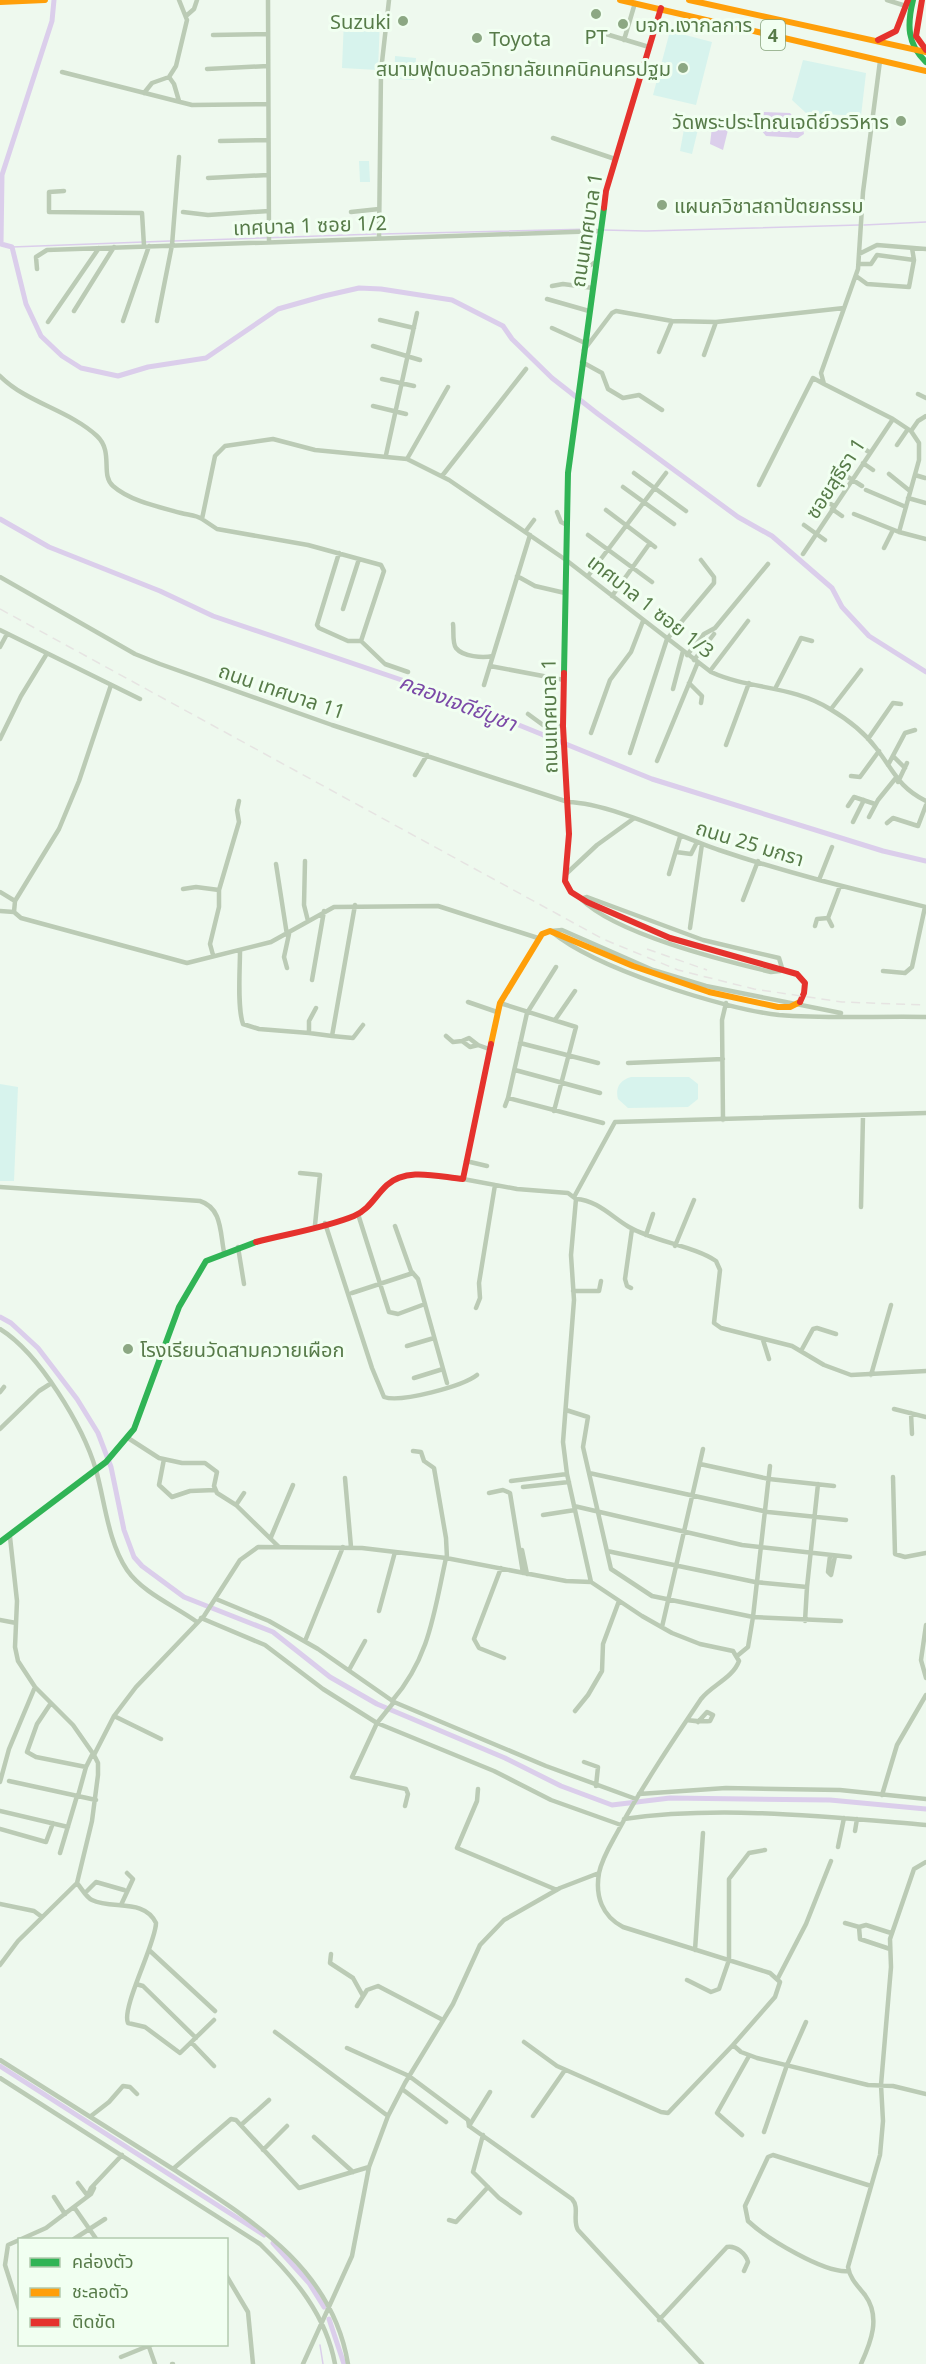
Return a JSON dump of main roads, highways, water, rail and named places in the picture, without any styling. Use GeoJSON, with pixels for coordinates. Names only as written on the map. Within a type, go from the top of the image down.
{"type":"FeatureCollection","features":[{"type":"Feature","properties":{"kind":"main road"},"geometry":{"type":"LineString","coordinates":[[0,2],[45,0]]}},
{"type":"Feature","properties":{"kind":"main road","name":"4"},"geometry":{"type":"LineString","coordinates":[[620,0],[926,71]]}},
{"type":"Feature","properties":{"kind":"main road","name":"4"},"geometry":{"type":"LineString","coordinates":[[689,0],[926,51]]}},
{"type":"Feature","properties":{"kind":"main road"},"geometry":{"type":"LineString","coordinates":[[913,0],[908,35],[914,50],[926,62]]}},
{"type":"Feature","properties":{"kind":"main road"},"geometry":{"type":"LineString","coordinates":[[922,0],[916,30],[919,42],[926,51]]}},
{"type":"Feature","properties":{"kind":"main road"},"geometry":{"type":"LineString","coordinates":[[875,41],[890,38],[900,25],[907,3]]}},
{"type":"Feature","properties":{"kind":"main road","name":"ถนนเทศบาล 1"},"geometry":{"type":"LineString","coordinates":[[0,1542],[10,1537],[46,1506],[98,1467],[128,1438],[179,1307],[201,1266],[224,1252],[358,1214],[372,1205],[394,1178],[413,1174],[463,1179],[497,1012],[500,1003],[543,933],[550,931],[635,967],[700,990],[788,1008],[798,1004],[803,998],[804,980],[793,972],[714,952],[652,929],[581,899],[569,890],[565,881],[569,834],[563,726],[567,472],[606,191],[661,8]]}},
{"type":"Feature","properties":{"kind":"main road"},"geometry":{"type":"LineString","coordinates":[[900,25],[905,29],[916,30]]}},
{"type":"Feature","properties":{"kind":"waterway"},"geometry":{"type":"LineString","coordinates":[[54,0],[52,21],[2,175],[1,244],[12,247],[26,304],[41,336],[62,356],[81,368],[118,376],[148,367],[206,358],[278,309],[359,288],[381,289],[452,300],[503,326],[512,339],[552,378],[598,414],[738,517],[772,536],[832,588],[842,607],[869,636],[926,672]]}},
{"type":"Feature","properties":{"kind":"waterway"},"geometry":{"type":"LineString","coordinates":[[864,225],[926,222]]}},
{"type":"Feature","properties":{"kind":"waterway"},"geometry":{"type":"LineString","coordinates":[[603,230],[646,231],[859,225]]}},
{"type":"Feature","properties":{"kind":"waterway"},"geometry":{"type":"LineString","coordinates":[[381,234],[592,229]]}},
{"type":"Feature","properties":{"kind":"waterway"},"geometry":{"type":"LineString","coordinates":[[174,241],[376,234]]}},
{"type":"Feature","properties":{"kind":"waterway"},"geometry":{"type":"LineString","coordinates":[[12,247],[170,241]]}},
{"type":"Feature","properties":{"kind":"waterway","name":"คลองเจดีย์บูชา"},"geometry":{"type":"LineString","coordinates":[[0,519],[49,547],[160,591],[213,616],[440,693],[652,779],[883,851],[926,861]]}},
{"type":"Feature","properties":{"kind":"waterway"},"geometry":{"type":"LineString","coordinates":[[0,1317],[11,1323],[38,1348],[77,1399],[98,1433],[111,1467],[124,1530],[134,1557],[142,1566],[184,1597],[273,1632],[330,1677],[377,1704],[505,1758],[561,1786],[612,1805],[670,1798],[830,1800],[926,1809]]}},
{"type":"Feature","properties":{"kind":"waterway"},"geometry":{"type":"LineString","coordinates":[[0,2066],[264,2235]]}},
{"type":"Feature","properties":{"kind":"waterway"},"geometry":{"type":"LineString","coordinates":[[273,2243],[309,2283],[324,2307]]}},
{"type":"Feature","properties":{"kind":"waterway"},"geometry":{"type":"LineString","coordinates":[[329,2319],[344,2364]]}},
{"type":"Feature","properties":{"kind":"waterway"},"geometry":{"type":"LineString","coordinates":[[320,2345],[323,2364]]}},
{"type":"Feature","properties":{"kind":"railway"},"geometry":{"type":"LineString","coordinates":[[0,609],[603,939],[678,970],[754,989],[842,1002],[926,1005]]}},
{"type":"Feature","properties":{"kind":"railway"},"geometry":{"type":"LineString","coordinates":[[647,949],[707,970]]}},
{"type":"Feature","properties":{"kind":"place","name":"PT"},"geometry":{"type":"Point","coordinates":[596,14]}},
{"type":"Feature","properties":{"kind":"place","name":"Suzuki"},"geometry":{"type":"Point","coordinates":[403,21]}},
{"type":"Feature","properties":{"kind":"place","name":"บจก.เงากลการ"},"geometry":{"type":"Point","coordinates":[623,24]}},
{"type":"Feature","properties":{"kind":"place","name":"Toyota"},"geometry":{"type":"Point","coordinates":[477,38]}},
{"type":"Feature","properties":{"kind":"place","name":"สนามฟุตบอลวิทยาลัยเทคนิคนครปฐม"},"geometry":{"type":"Point","coordinates":[683,68]}},
{"type":"Feature","properties":{"kind":"place","name":"วัดพระประโทณเจดีย์วรวิหาร"},"geometry":{"type":"Point","coordinates":[901,121]}},
{"type":"Feature","properties":{"kind":"place","name":"แผนกวิชาสถาปัตยกรรม"},"geometry":{"type":"Point","coordinates":[662,205]}},
{"type":"Feature","properties":{"kind":"place","name":"โรงเรียนวัดสามควายเผือก"},"geometry":{"type":"Point","coordinates":[128,1349]}}]}
